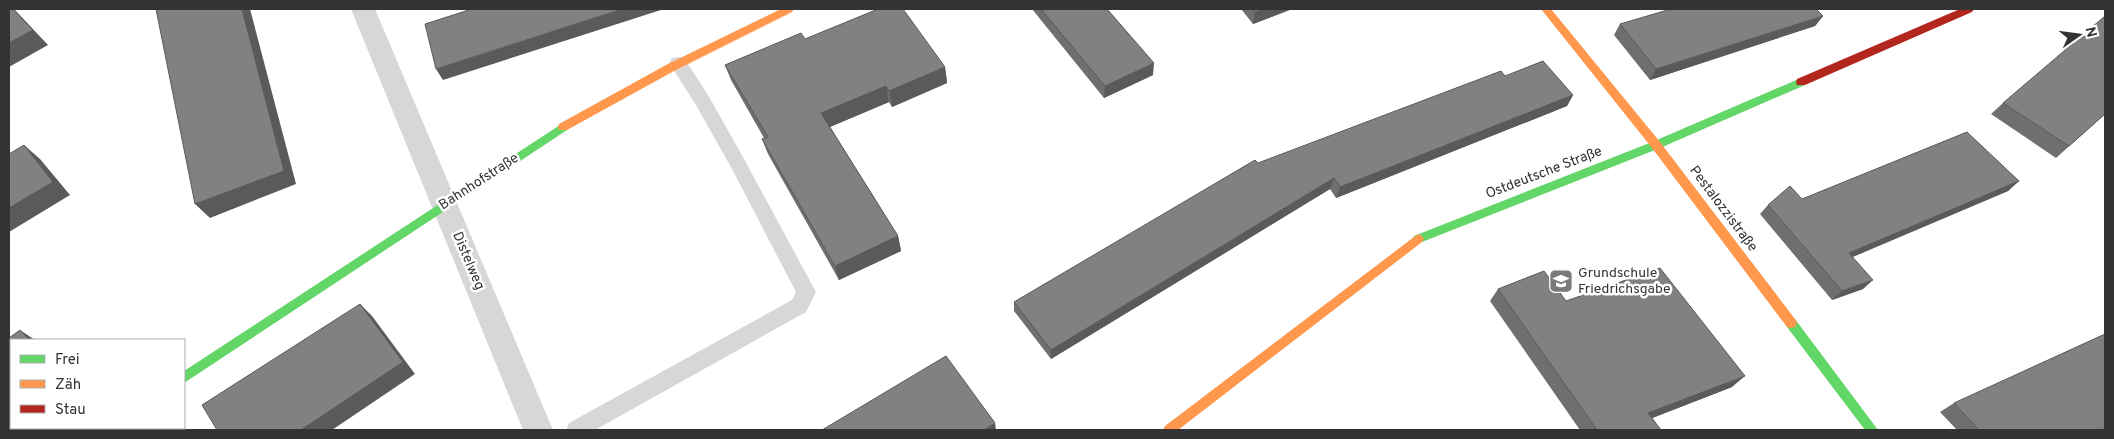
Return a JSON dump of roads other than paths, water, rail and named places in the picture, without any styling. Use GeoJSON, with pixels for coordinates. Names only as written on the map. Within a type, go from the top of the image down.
{"type":"FeatureCollection","features":[{"type":"Feature","properties":{"kind":"street","name":"Distelweg"},"geometry":{"type":"LineString","coordinates":[[363,9],[538,430]]}},
{"type":"Feature","properties":{"kind":"street","name":"Bahnhofstraße"},"geometry":{"type":"LineString","coordinates":[[185,377],[444,204],[565,126],[678,63],[789,9]]}},
{"type":"Feature","properties":{"kind":"street","name":"Pestalozzistraße"},"geometry":{"type":"LineString","coordinates":[[1546,9],[1656,145],[1872,430]]}},
{"type":"Feature","properties":{"kind":"street","name":"Ostdeutsche Straße"},"geometry":{"type":"LineString","coordinates":[[1168,430],[1416,240],[1656,145],[1969,9]]}},
{"type":"Feature","properties":{"kind":"lane"},"geometry":{"type":"LineString","coordinates":[[576,430],[799,306],[806,292],[738,164],[702,100],[678,63]]}},
{"type":"Feature","properties":{"kind":"place","name":"Grundschule Friedrichsgabe"},"geometry":{"type":"Point","coordinates":[1561,281]}}]}
